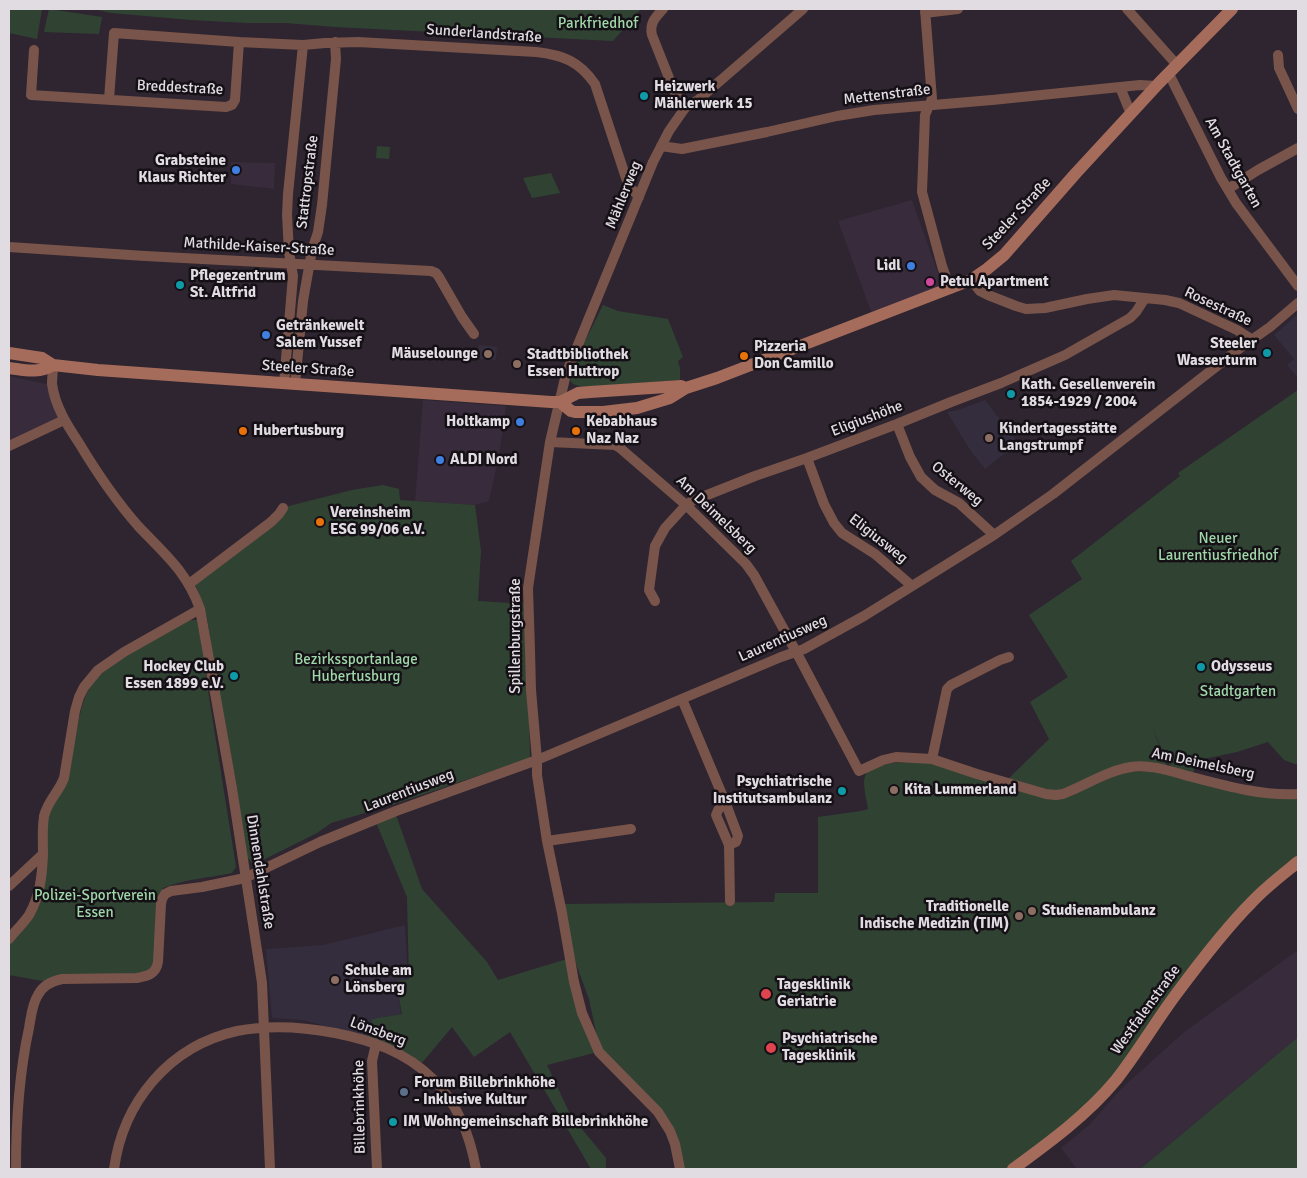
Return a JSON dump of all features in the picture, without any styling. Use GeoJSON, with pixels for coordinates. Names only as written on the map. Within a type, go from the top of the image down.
{"type":"FeatureCollection","features":[{"type":"Feature","properties":{"kind":"main road","name":"Steeler Straße"},"geometry":{"type":"LineString","coordinates":[[560,402],[567,409],[575,412],[618,411],[637,408],[664,400],[686,388],[717,378],[971,280],[1004,255],[1156,86],[1232,9]]}},
{"type":"Feature","properties":{"kind":"main road","name":"Steeler Straße"},"geometry":{"type":"LineString","coordinates":[[9,353],[42,358],[53,365],[98,370],[560,402],[578,393],[681,386],[686,388]]}},
{"type":"Feature","properties":{"kind":"main road","name":"Steeler Straße"},"geometry":{"type":"LineString","coordinates":[[9,368],[40,371],[53,365]]}},
{"type":"Feature","properties":{"kind":"main road","name":"Westfalenstraße"},"geometry":{"type":"LineString","coordinates":[[1013,1169],[1060,1135],[1090,1108],[1116,1080],[1177,993],[1222,935],[1252,902],[1298,862]]}},
{"type":"Feature","properties":{"kind":"street"},"geometry":{"type":"LineString","coordinates":[[663,9],[652,23],[652,35],[675,93],[685,108],[698,100],[803,9]]}},
{"type":"Feature","properties":{"kind":"street"},"geometry":{"type":"LineString","coordinates":[[950,289],[922,192],[925,115],[932,98],[925,11],[958,9]]}},
{"type":"Feature","properties":{"kind":"street","name":"Am Stadtgarten"},"geometry":{"type":"LineString","coordinates":[[1127,9],[1173,69],[1228,189],[1244,214],[1298,286]]}},
{"type":"Feature","properties":{"kind":"street"},"geometry":{"type":"LineString","coordinates":[[109,99],[114,33],[239,42]]}},
{"type":"Feature","properties":{"kind":"street","name":"Sunderlandstraße"},"geometry":{"type":"LineString","coordinates":[[239,42],[303,45],[358,42],[536,52],[567,58],[584,70],[595,84],[627,181],[638,197]]}},
{"type":"Feature","properties":{"kind":"street","name":"Breddestraße"},"geometry":{"type":"LineString","coordinates":[[34,50],[31,94],[226,107],[232,105],[236,100],[239,42]]}},
{"type":"Feature","properties":{"kind":"street","name":"Stattropstraße"},"geometry":{"type":"LineString","coordinates":[[290,384],[303,301],[322,206],[336,59],[335,42]]}},
{"type":"Feature","properties":{"kind":"street","name":"Stattropstraße"},"geometry":{"type":"LineString","coordinates":[[290,384],[293,276],[287,215],[303,45]]}},
{"type":"Feature","properties":{"kind":"street"},"geometry":{"type":"LineString","coordinates":[[1278,55],[1279,68],[1298,109]]}},
{"type":"Feature","properties":{"kind":"street","name":"Mettenstraße"},"geometry":{"type":"LineString","coordinates":[[661,146],[682,149],[865,111],[1140,85],[1156,86]]}},
{"type":"Feature","properties":{"kind":"street"},"geometry":{"type":"LineString","coordinates":[[1120,87],[1131,114]]}},
{"type":"Feature","properties":{"kind":"street","name":"Mählerweg"},"geometry":{"type":"LineString","coordinates":[[560,402],[566,374],[638,197],[661,146],[685,108]]}},
{"type":"Feature","properties":{"kind":"street"},"geometry":{"type":"LineString","coordinates":[[1228,189],[1298,148]]}},
{"type":"Feature","properties":{"kind":"street","name":"Mathilde-Kaiser-Straße"},"geometry":{"type":"LineString","coordinates":[[9,247],[154,257],[431,271],[439,277],[474,334]]}},
{"type":"Feature","properties":{"kind":"street","name":"Rosestraße"},"geometry":{"type":"LineString","coordinates":[[971,280],[980,291],[1009,304],[1026,308],[1045,308],[1114,295],[1179,303],[1237,330],[1251,339]]}},
{"type":"Feature","properties":{"kind":"street","name":"Eligiushöhe"},"geometry":{"type":"LineString","coordinates":[[655,601],[649,590],[655,546],[664,528],[692,501],[1001,384],[1065,355],[1130,318],[1145,298]]}},
{"type":"Feature","properties":{"kind":"street","name":"Laurentiusweg"},"geometry":{"type":"LineString","coordinates":[[16,1169],[16,1133],[22,1069],[33,1007],[37,996],[50,982],[62,979],[137,978],[152,974],[157,968],[158,962],[161,904],[165,894],[171,890],[202,887],[245,878],[320,842],[396,811],[537,760],[795,652],[804,650],[864,616],[994,535],[1054,494],[1251,339],[1270,327],[1298,303]]}},
{"type":"Feature","properties":{"kind":"street","name":"Dinnendahlstraße"},"geometry":{"type":"LineString","coordinates":[[53,365],[52,385],[64,420],[98,474],[120,504],[176,565],[195,594],[200,609],[232,788],[260,970],[270,1169]]}},
{"type":"Feature","properties":{"kind":"street","name":"Spillenburgstraße"},"geometry":{"type":"LineString","coordinates":[[560,402],[550,442],[528,588],[531,690],[537,775],[547,841],[574,982],[582,1013],[599,1052],[658,1112],[675,1144],[680,1169]]}},
{"type":"Feature","properties":{"kind":"street"},"geometry":{"type":"LineString","coordinates":[[9,446],[64,420]]}},
{"type":"Feature","properties":{"kind":"street","name":"Osterweg"},"geometry":{"type":"LineString","coordinates":[[897,424],[910,457],[921,477],[935,490],[959,503],[994,535]]}},
{"type":"Feature","properties":{"kind":"street","name":"Am Deimelsberg"},"geometry":{"type":"LineString","coordinates":[[550,442],[615,445],[620,448],[686,505],[746,564],[800,659],[859,771],[883,760],[932,758],[977,774],[1046,794],[1056,795],[1063,794],[1115,771],[1140,766],[1233,787],[1269,793],[1298,794]]}},
{"type":"Feature","properties":{"kind":"street","name":"Eligiusweg"},"geometry":{"type":"LineString","coordinates":[[807,458],[824,504],[834,523],[842,532],[875,554],[912,586]]}},
{"type":"Feature","properties":{"kind":"street"},"geometry":{"type":"LineString","coordinates":[[189,584],[271,522],[280,514],[283,508]]}},
{"type":"Feature","properties":{"kind":"street"},"geometry":{"type":"LineString","coordinates":[[9,939],[28,917],[36,902],[40,886],[45,814],[49,802],[64,778],[75,711],[84,687],[98,670],[124,652],[200,609]]}},
{"type":"Feature","properties":{"kind":"street"},"geometry":{"type":"LineString","coordinates":[[932,758],[947,688],[1009,657]]}},
{"type":"Feature","properties":{"kind":"street"},"geometry":{"type":"LineString","coordinates":[[682,699],[738,836],[736,842],[729,845],[730,902]]}},
{"type":"Feature","properties":{"kind":"street"},"geometry":{"type":"LineString","coordinates":[[547,841],[631,829]]}},
{"type":"Feature","properties":{"kind":"street"},"geometry":{"type":"LineString","coordinates":[[9,886],[43,854]]}},
{"type":"Feature","properties":{"kind":"street","name":"Lönsberg"},"geometry":{"type":"LineString","coordinates":[[114,1169],[119,1144],[127,1121],[140,1098],[156,1077],[178,1058],[206,1042],[236,1032],[264,1028],[327,1031],[376,1044],[402,1055],[432,1078],[455,1107],[463,1122],[476,1169]]}},
{"type":"Feature","properties":{"kind":"street","name":"Billebrinkhöhe"},"geometry":{"type":"LineString","coordinates":[[376,1044],[372,1061],[377,1169]]}},
{"type":"Feature","properties":{"kind":"shaded area"},"geometry":{"type":"Polygon","coordinates":[[[231,162],[275,163],[274,189],[231,184],[231,162]]]}},
{"type":"Feature","properties":{"kind":"shaded area"},"geometry":{"type":"Polygon","coordinates":[[[912,200],[943,287],[872,314],[838,221],[912,200]]]}},
{"type":"Feature","properties":{"kind":"shaded area"},"geometry":{"type":"Polygon","coordinates":[[[1298,314],[1298,378],[1287,365],[1294,359],[1274,335],[1298,314]]]}},
{"type":"Feature","properties":{"kind":"shaded area","name":"Mäuselounge"},"geometry":{"type":"Polygon","coordinates":[[[479,345],[497,347],[496,360],[478,359],[479,345]]]}},
{"type":"Feature","properties":{"kind":"shaded area"},"geometry":{"type":"Polygon","coordinates":[[[9,376],[51,385],[63,419],[9,444],[9,376]]]}},
{"type":"Feature","properties":{"kind":"shaded area"},"geometry":{"type":"Polygon","coordinates":[[[423,400],[506,406],[499,456],[489,501],[475,505],[415,501],[423,400]]]}},
{"type":"Feature","properties":{"kind":"shaded area","name":"Kindertagesstätte Langstrumpf"},"geometry":{"type":"Polygon","coordinates":[[[985,400],[1018,443],[985,469],[970,450],[947,412],[985,400]]]}},
{"type":"Feature","properties":{"kind":"shaded area","name":"Schule am Lönsberg"},"geometry":{"type":"Polygon","coordinates":[[[405,925],[408,978],[397,982],[401,1014],[372,1019],[367,1037],[303,1020],[272,1018],[266,949],[323,945],[405,925]]]}},
{"type":"Feature","properties":{"kind":"shaded area"},"geometry":{"type":"Polygon","coordinates":[[[1298,950],[1298,1037],[1140,1169],[1077,1169],[1061,1148],[1090,1124],[1121,1089],[1184,1032],[1298,950]]]}},
{"type":"Feature","properties":{"kind":"green space"},"geometry":{"type":"Polygon","coordinates":[[[9,9],[42,9],[37,39],[9,33],[9,9]]]}},
{"type":"Feature","properties":{"kind":"green space"},"geometry":{"type":"Polygon","coordinates":[[[49,9],[102,17],[99,34],[44,32],[49,9]]]}},
{"type":"Feature","properties":{"kind":"green space","name":"Parkfriedhof"},"geometry":{"type":"Polygon","coordinates":[[[94,9],[641,9],[613,41],[286,23],[191,20],[111,13],[94,9]]]}},
{"type":"Feature","properties":{"kind":"green space"},"geometry":{"type":"Polygon","coordinates":[[[377,146],[390,147],[389,159],[376,158],[377,146]]]}},
{"type":"Feature","properties":{"kind":"green space"},"geometry":{"type":"Polygon","coordinates":[[[551,173],[560,193],[532,198],[523,178],[551,173]]]}},
{"type":"Feature","properties":{"kind":"green space"},"geometry":{"type":"Polygon","coordinates":[[[603,305],[618,311],[668,319],[683,357],[678,361],[680,380],[582,387],[573,384],[570,377],[583,345],[603,305]]]}},
{"type":"Feature","properties":{"kind":"green space"},"geometry":{"type":"Polygon","coordinates":[[[1298,390],[1298,765],[1284,760],[1268,742],[1237,752],[1199,760],[1191,776],[1177,772],[1167,762],[1152,726],[1167,766],[1145,763],[1063,790],[1051,790],[1006,781],[1049,739],[1030,702],[1068,677],[1029,615],[1082,579],[1071,561],[1180,476],[1178,473],[1298,390]]]}},
{"type":"Feature","properties":{"kind":"green space","name":"Bezirkssportanlage Hubertusburg"},"geometry":{"type":"Polygon","coordinates":[[[383,485],[399,489],[400,500],[475,505],[481,551],[478,601],[526,604],[530,758],[395,804],[331,823],[317,833],[257,863],[252,863],[245,855],[237,787],[207,619],[195,584],[285,507],[352,490],[383,485]]]}},
{"type":"Feature","properties":{"kind":"green space","name":"Polizei-Sportverein Essen"},"geometry":{"type":"Polygon","coordinates":[[[189,620],[197,620],[236,867],[232,873],[188,881],[163,888],[157,966],[147,975],[48,982],[9,975],[9,940],[37,902],[46,817],[68,772],[80,714],[89,688],[101,674],[125,656],[189,620]]]}},
{"type":"Feature","properties":{"kind":"green space"},"geometry":{"type":"Polygon","coordinates":[[[930,763],[1045,795],[1127,772],[1146,771],[1298,798],[1298,862],[1251,902],[1115,1080],[1012,1169],[681,1169],[671,1130],[600,1051],[589,999],[576,964],[561,904],[774,902],[775,893],[818,893],[818,817],[868,809],[864,783],[868,772],[872,768],[886,764],[930,763]]]}},
{"type":"Feature","properties":{"kind":"green space"},"geometry":{"type":"Polygon","coordinates":[[[395,812],[422,889],[487,962],[498,980],[567,959],[598,1052],[547,1065],[571,1116],[606,1158],[606,1169],[591,1169],[510,1032],[474,1057],[452,1027],[421,1064],[367,1037],[372,1019],[402,1014],[396,981],[409,979],[407,897],[375,820],[395,812]]]}},
{"type":"Feature","properties":{"kind":"green space"},"geometry":{"type":"Polygon","coordinates":[[[1298,1037],[1298,1169],[1140,1169],[1157,1155],[1298,1037]]]}},
{"type":"Feature","properties":{"kind":"place","name":"Heizwerk Mählerwerk 15"},"geometry":{"type":"Point","coordinates":[644,96]}},
{"type":"Feature","properties":{"kind":"place","name":"Grabsteine Klaus Richter"},"geometry":{"type":"Point","coordinates":[236,170]}},
{"type":"Feature","properties":{"kind":"place","name":"Lidl"},"geometry":{"type":"Point","coordinates":[911,266]}},
{"type":"Feature","properties":{"kind":"place","name":"Petul Apartment"},"geometry":{"type":"Point","coordinates":[930,282]}},
{"type":"Feature","properties":{"kind":"place","name":"Pflegezentrum St. Altfrid"},"geometry":{"type":"Point","coordinates":[180,285]}},
{"type":"Feature","properties":{"kind":"place","name":"Getränkewelt Salem Yussef"},"geometry":{"type":"Point","coordinates":[266,335]}},
{"type":"Feature","properties":{"kind":"place","name":"Steeler Wasserturm"},"geometry":{"type":"Point","coordinates":[1267,353]}},
{"type":"Feature","properties":{"kind":"place","name":"Mäuselounge"},"geometry":{"type":"Point","coordinates":[488,354]}},
{"type":"Feature","properties":{"kind":"place","name":"Pizzeria Don Camillo"},"geometry":{"type":"Point","coordinates":[744,356]}},
{"type":"Feature","properties":{"kind":"place","name":"Stadtbibliothek Essen Huttrop"},"geometry":{"type":"Point","coordinates":[517,364]}},
{"type":"Feature","properties":{"kind":"place","name":"Kath. Gesellenverein 1854-1929 / 2004"},"geometry":{"type":"Point","coordinates":[1011,394]}},
{"type":"Feature","properties":{"kind":"place","name":"Holtkamp"},"geometry":{"type":"Point","coordinates":[520,422]}},
{"type":"Feature","properties":{"kind":"place","name":"Hubertusburg"},"geometry":{"type":"Point","coordinates":[243,431]}},
{"type":"Feature","properties":{"kind":"place","name":"Kebabhaus Naz Naz"},"geometry":{"type":"Point","coordinates":[576,431]}},
{"type":"Feature","properties":{"kind":"place","name":"Kindertagesstätte Langstrumpf"},"geometry":{"type":"Point","coordinates":[989,438]}},
{"type":"Feature","properties":{"kind":"place","name":"ALDI Nord"},"geometry":{"type":"Point","coordinates":[440,460]}},
{"type":"Feature","properties":{"kind":"place","name":"Vereinsheim ESG 99/06 e.V."},"geometry":{"type":"Point","coordinates":[320,522]}},
{"type":"Feature","properties":{"kind":"place","name":"Odysseus"},"geometry":{"type":"Point","coordinates":[1201,667]}},
{"type":"Feature","properties":{"kind":"place","name":"Hockey Club Essen 1899 e.V."},"geometry":{"type":"Point","coordinates":[234,676]}},
{"type":"Feature","properties":{"kind":"place","name":"Kita Lummerland"},"geometry":{"type":"Point","coordinates":[894,790]}},
{"type":"Feature","properties":{"kind":"place","name":"Psychiatrische Institutsambulanz"},"geometry":{"type":"Point","coordinates":[842,791]}},
{"type":"Feature","properties":{"kind":"place","name":"Studienambulanz"},"geometry":{"type":"Point","coordinates":[1032,911]}},
{"type":"Feature","properties":{"kind":"place","name":"Traditionelle Indische Medizin (TIM)"},"geometry":{"type":"Point","coordinates":[1019,916]}},
{"type":"Feature","properties":{"kind":"place","name":"Schule am Lönsberg"},"geometry":{"type":"Point","coordinates":[335,980]}},
{"type":"Feature","properties":{"kind":"place","name":"Tagesklinik Geriatrie"},"geometry":{"type":"Point","coordinates":[766,994]}},
{"type":"Feature","properties":{"kind":"place","name":"Psychiatrische Tagesklinik"},"geometry":{"type":"Point","coordinates":[771,1048]}},
{"type":"Feature","properties":{"kind":"place","name":"Forum Billebrinkhöhe - Inklusive Kultur"},"geometry":{"type":"Point","coordinates":[404,1092]}},
{"type":"Feature","properties":{"kind":"place","name":"IM Wohngemeinschaft Billebrinkhöhe"},"geometry":{"type":"Point","coordinates":[393,1122]}},
{"type":"Feature","properties":{"kind":"park label","name":"Neuer Laurentiusfriedhof"},"geometry":{"type":"Point","coordinates":[1218,548]}},
{"type":"Feature","properties":{"kind":"park label","name":"Stadtgarten"},"geometry":{"type":"Point","coordinates":[1238,692]}}]}
